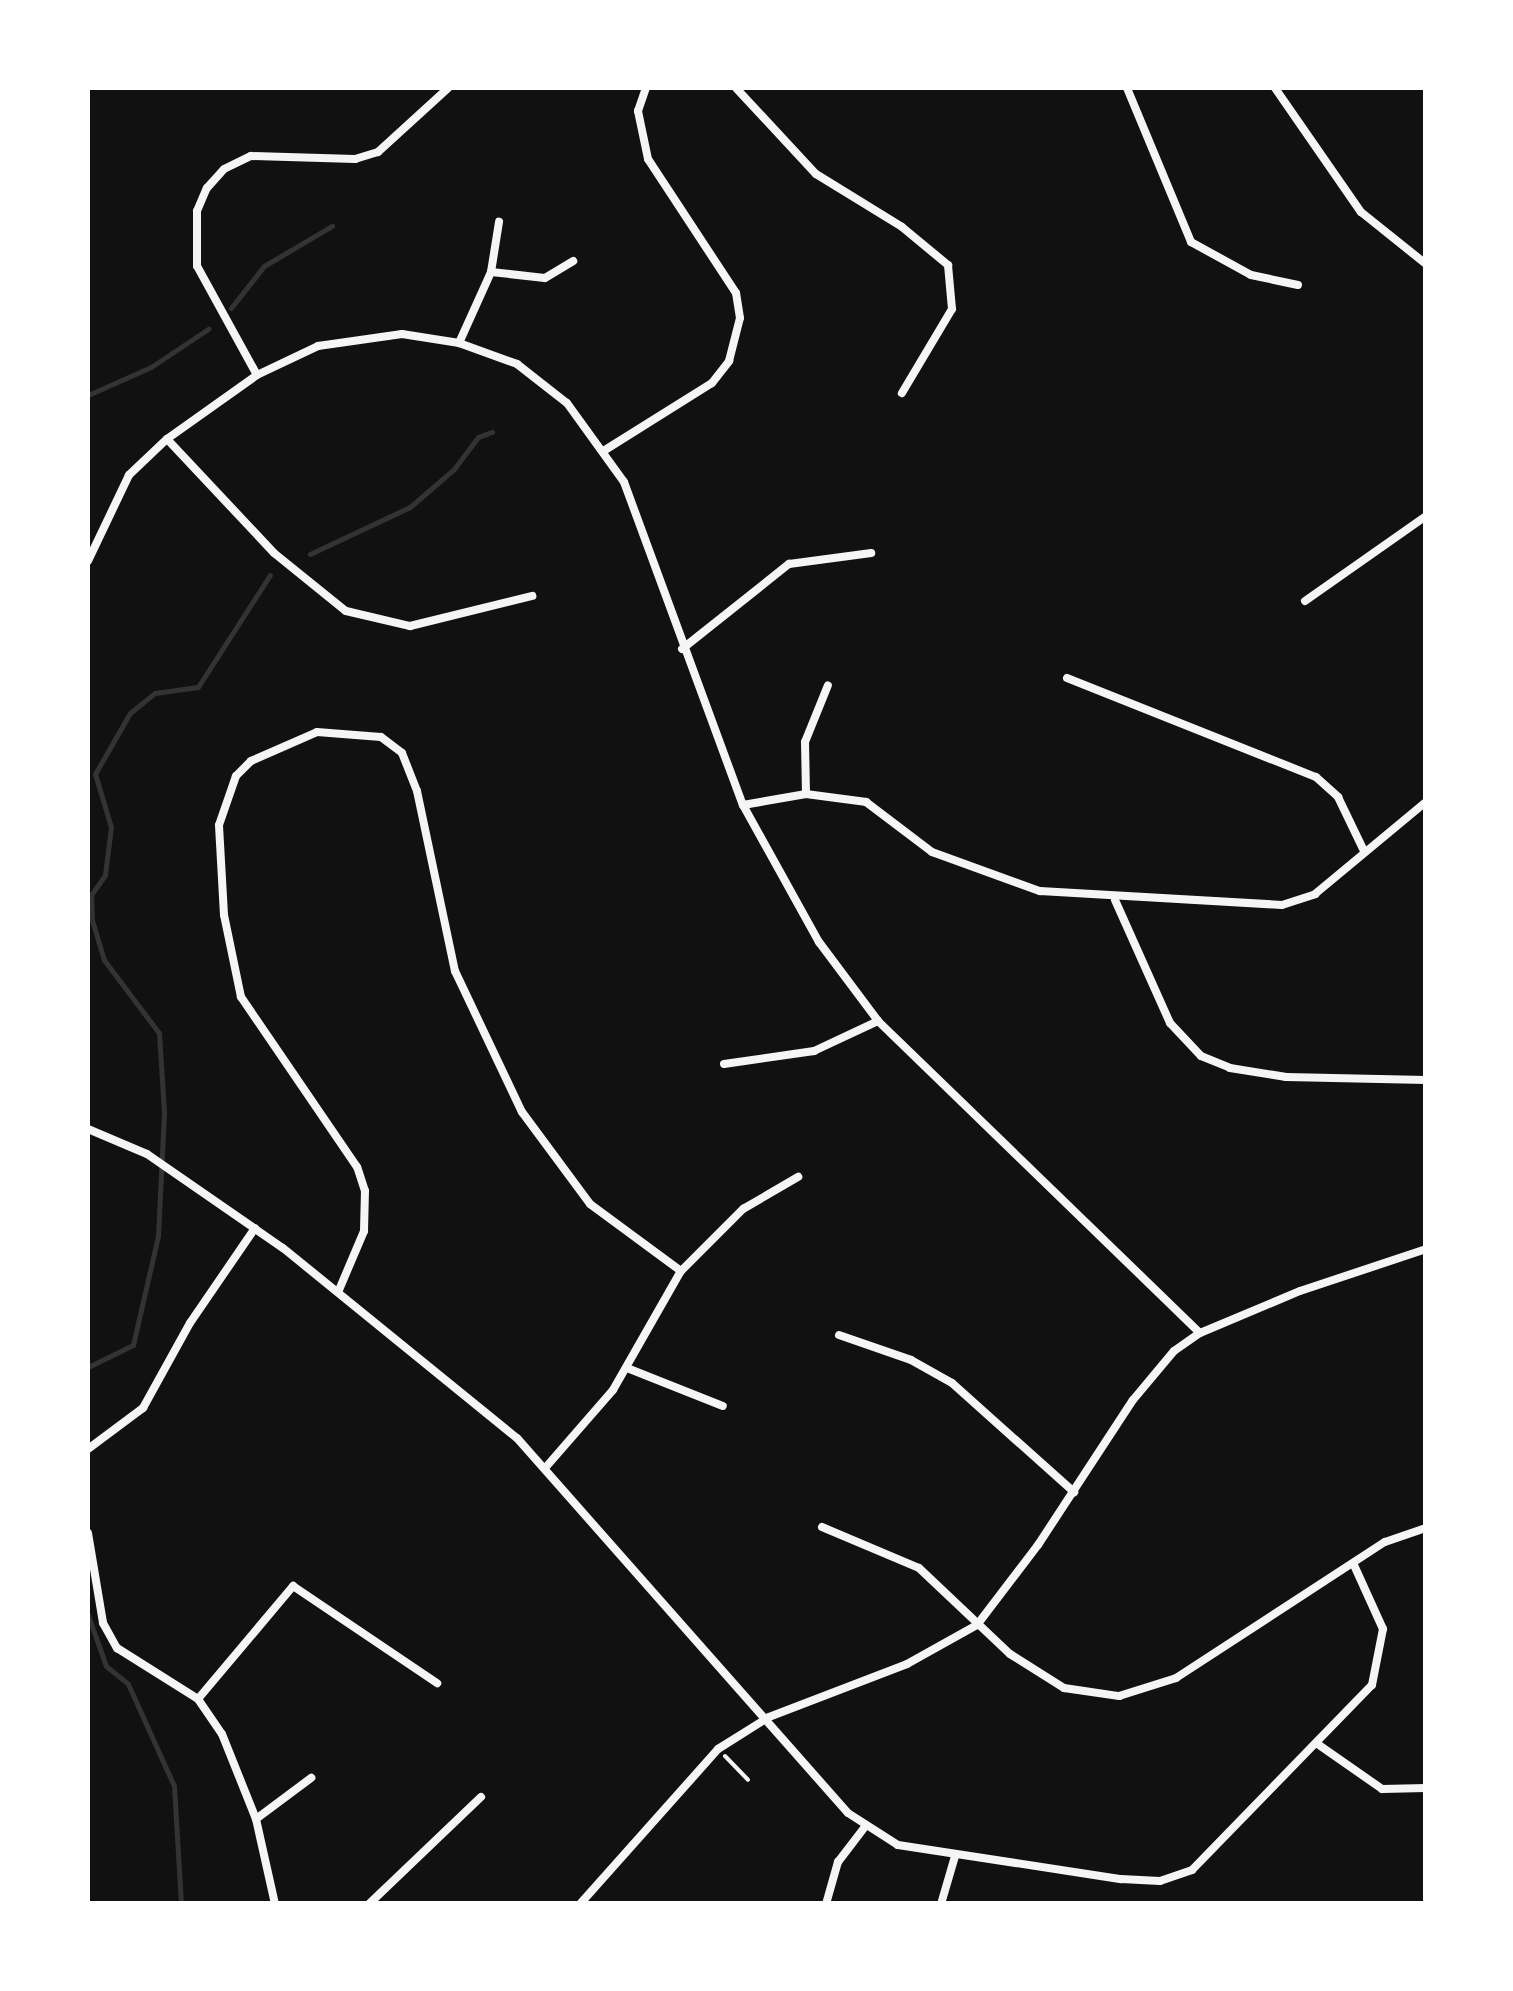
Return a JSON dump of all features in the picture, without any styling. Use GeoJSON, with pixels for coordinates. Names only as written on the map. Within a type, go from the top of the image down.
{"type":"FeatureCollection","features":[{"type":"Feature","properties":{"kind":"street"},"geometry":{"type":"LineString","coordinates":[[257,375],[197,266],[197,211],[207,188],[224,168],[252,156],[355,160],[378,152],[448,88]]}},
{"type":"Feature","properties":{"kind":"street"},"geometry":{"type":"LineString","coordinates":[[605,450],[712,382],[729,361],[740,318],[736,292],[648,159],[638,123],[646,88]]}},
{"type":"Feature","properties":{"kind":"street"},"geometry":{"type":"LineString","coordinates":[[736,88],[816,174],[902,227],[948,266],[952,309],[902,393]]}},
{"type":"Feature","properties":{"kind":"street"},"geometry":{"type":"LineString","coordinates":[[1127,88],[1192,242],[1251,275],[1298,284]]}},
{"type":"Feature","properties":{"kind":"street"},"geometry":{"type":"LineString","coordinates":[[1275,88],[1362,212],[1426,264]]}},
{"type":"Feature","properties":{"kind":"street"},"geometry":{"type":"LineString","coordinates":[[459,343],[491,272],[499,222]]}},
{"type":"Feature","properties":{"kind":"street"},"geometry":{"type":"LineString","coordinates":[[491,272],[545,278],[573,261]]}},
{"type":"Feature","properties":{"kind":"street"},"geometry":{"type":"LineString","coordinates":[[88,561],[130,475],[167,440],[257,375],[358,336],[459,343],[516,364],[540,380],[605,450],[624,482],[682,649],[743,805],[818,942],[878,1021],[1200,1333]]}},
{"type":"Feature","properties":{"kind":"street"},"geometry":{"type":"LineString","coordinates":[[167,440],[274,553],[346,611],[410,626],[532,596]]}},
{"type":"Feature","properties":{"kind":"street"},"geometry":{"type":"LineString","coordinates":[[1305,601],[1426,516]]}},
{"type":"Feature","properties":{"kind":"street"},"geometry":{"type":"LineString","coordinates":[[682,649],[789,564],[871,553]]}},
{"type":"Feature","properties":{"kind":"street"},"geometry":{"type":"LineString","coordinates":[[1068,678],[1316,777],[1338,797],[1364,850]]}},
{"type":"Feature","properties":{"kind":"street"},"geometry":{"type":"LineString","coordinates":[[806,794],[805,742],[828,686]]}},
{"type":"Feature","properties":{"kind":"street"},"geometry":{"type":"LineString","coordinates":[[339,1290],[364,1232],[366,1196],[357,1167],[241,996],[224,915],[218,824],[236,776],[252,761],[298,736],[343,731],[381,736],[408,762],[455,971],[539,1140],[590,1204],[680,1271]]}},
{"type":"Feature","properties":{"kind":"street"},"geometry":{"type":"LineString","coordinates":[[743,805],[806,794],[866,802],[932,852],[1004,880],[1115,900],[1282,905],[1315,894],[1426,802]]}},
{"type":"Feature","properties":{"kind":"street"},"geometry":{"type":"LineString","coordinates":[[1115,900],[1170,1023],[1201,1056],[1230,1068],[1286,1077],[1426,1080]]}},
{"type":"Feature","properties":{"kind":"street"},"geometry":{"type":"LineString","coordinates":[[724,1064],[814,1051],[878,1021]]}},
{"type":"Feature","properties":{"kind":"street"},"geometry":{"type":"LineString","coordinates":[[88,1129],[147,1154],[255,1228],[339,1290],[546,1467],[864,1828],[898,1845],[1121,1878],[1174,1878],[1192,1870],[1319,1745],[1372,1684],[1385,1648],[1378,1608],[1354,1565]]}},
{"type":"Feature","properties":{"kind":"street"},"geometry":{"type":"LineString","coordinates":[[546,1467],[627,1368],[680,1271],[743,1210],[798,1177]]}},
{"type":"Feature","properties":{"kind":"street"},"geometry":{"type":"LineString","coordinates":[[88,1450],[143,1408],[190,1323],[255,1228]]}},
{"type":"Feature","properties":{"kind":"street"},"geometry":{"type":"LineString","coordinates":[[580,1904],[718,1749],[770,1717],[907,1664],[977,1625],[1074,1492],[1132,1400],[1174,1351],[1200,1333],[1426,1250]]}},
{"type":"Feature","properties":{"kind":"street"},"geometry":{"type":"LineString","coordinates":[[839,1335],[911,1360],[952,1383],[1074,1492]]}},
{"type":"Feature","properties":{"kind":"street"},"geometry":{"type":"LineString","coordinates":[[627,1368],[724,1406]]}},
{"type":"Feature","properties":{"kind":"street"},"geometry":{"type":"LineString","coordinates":[[822,1527],[919,1568],[977,1625],[1064,1688],[1119,1696],[1176,1678],[1385,1542],[1426,1528]]}},
{"type":"Feature","properties":{"kind":"street"},"geometry":{"type":"LineString","coordinates":[[88,1533],[103,1624],[117,1648],[198,1699],[238,1765],[256,1820],[275,1904]]}},
{"type":"Feature","properties":{"kind":"street"},"geometry":{"type":"LineString","coordinates":[[198,1699],[293,1586],[437,1683]]}},
{"type":"Feature","properties":{"kind":"street"},"geometry":{"type":"LineString","coordinates":[[1319,1745],[1372,1785],[1426,1788]]}},
{"type":"Feature","properties":{"kind":"street"},"geometry":{"type":"LineString","coordinates":[[256,1820],[310,1778]]}},
{"type":"Feature","properties":{"kind":"street"},"geometry":{"type":"LineString","coordinates":[[369,1904],[482,1796]]}},
{"type":"Feature","properties":{"kind":"street"},"geometry":{"type":"LineString","coordinates":[[826,1904],[838,1862],[864,1828]]}},
{"type":"Feature","properties":{"kind":"street"},"geometry":{"type":"LineString","coordinates":[[942,1904],[956,1856]]}},
{"type":"Feature","properties":{"kind":"path"},"geometry":{"type":"LineString","coordinates":[[718,1749],[748,1780]]}},
{"type":"Feature","properties":{"kind":"waterway"},"geometry":{"type":"LineString","coordinates":[[231,308],[264,266],[332,226]]}},
{"type":"Feature","properties":{"kind":"waterway"},"geometry":{"type":"LineString","coordinates":[[88,395],[151,367],[208,329]]}},
{"type":"Feature","properties":{"kind":"waterway"},"geometry":{"type":"LineString","coordinates":[[310,554],[410,507],[454,469],[478,437],[492,432]]}},
{"type":"Feature","properties":{"kind":"waterway"},"geometry":{"type":"LineString","coordinates":[[88,1367],[133,1345],[158,1236],[164,1112],[159,1033],[104,960],[92,920],[91,895],[105,875],[111,827],[95,774],[130,713],[155,693],[198,687],[270,575]]}},
{"type":"Feature","properties":{"kind":"waterway"},"geometry":{"type":"LineString","coordinates":[[88,1615],[106,1666],[128,1684],[174,1786],[181,1904]]}}]}
